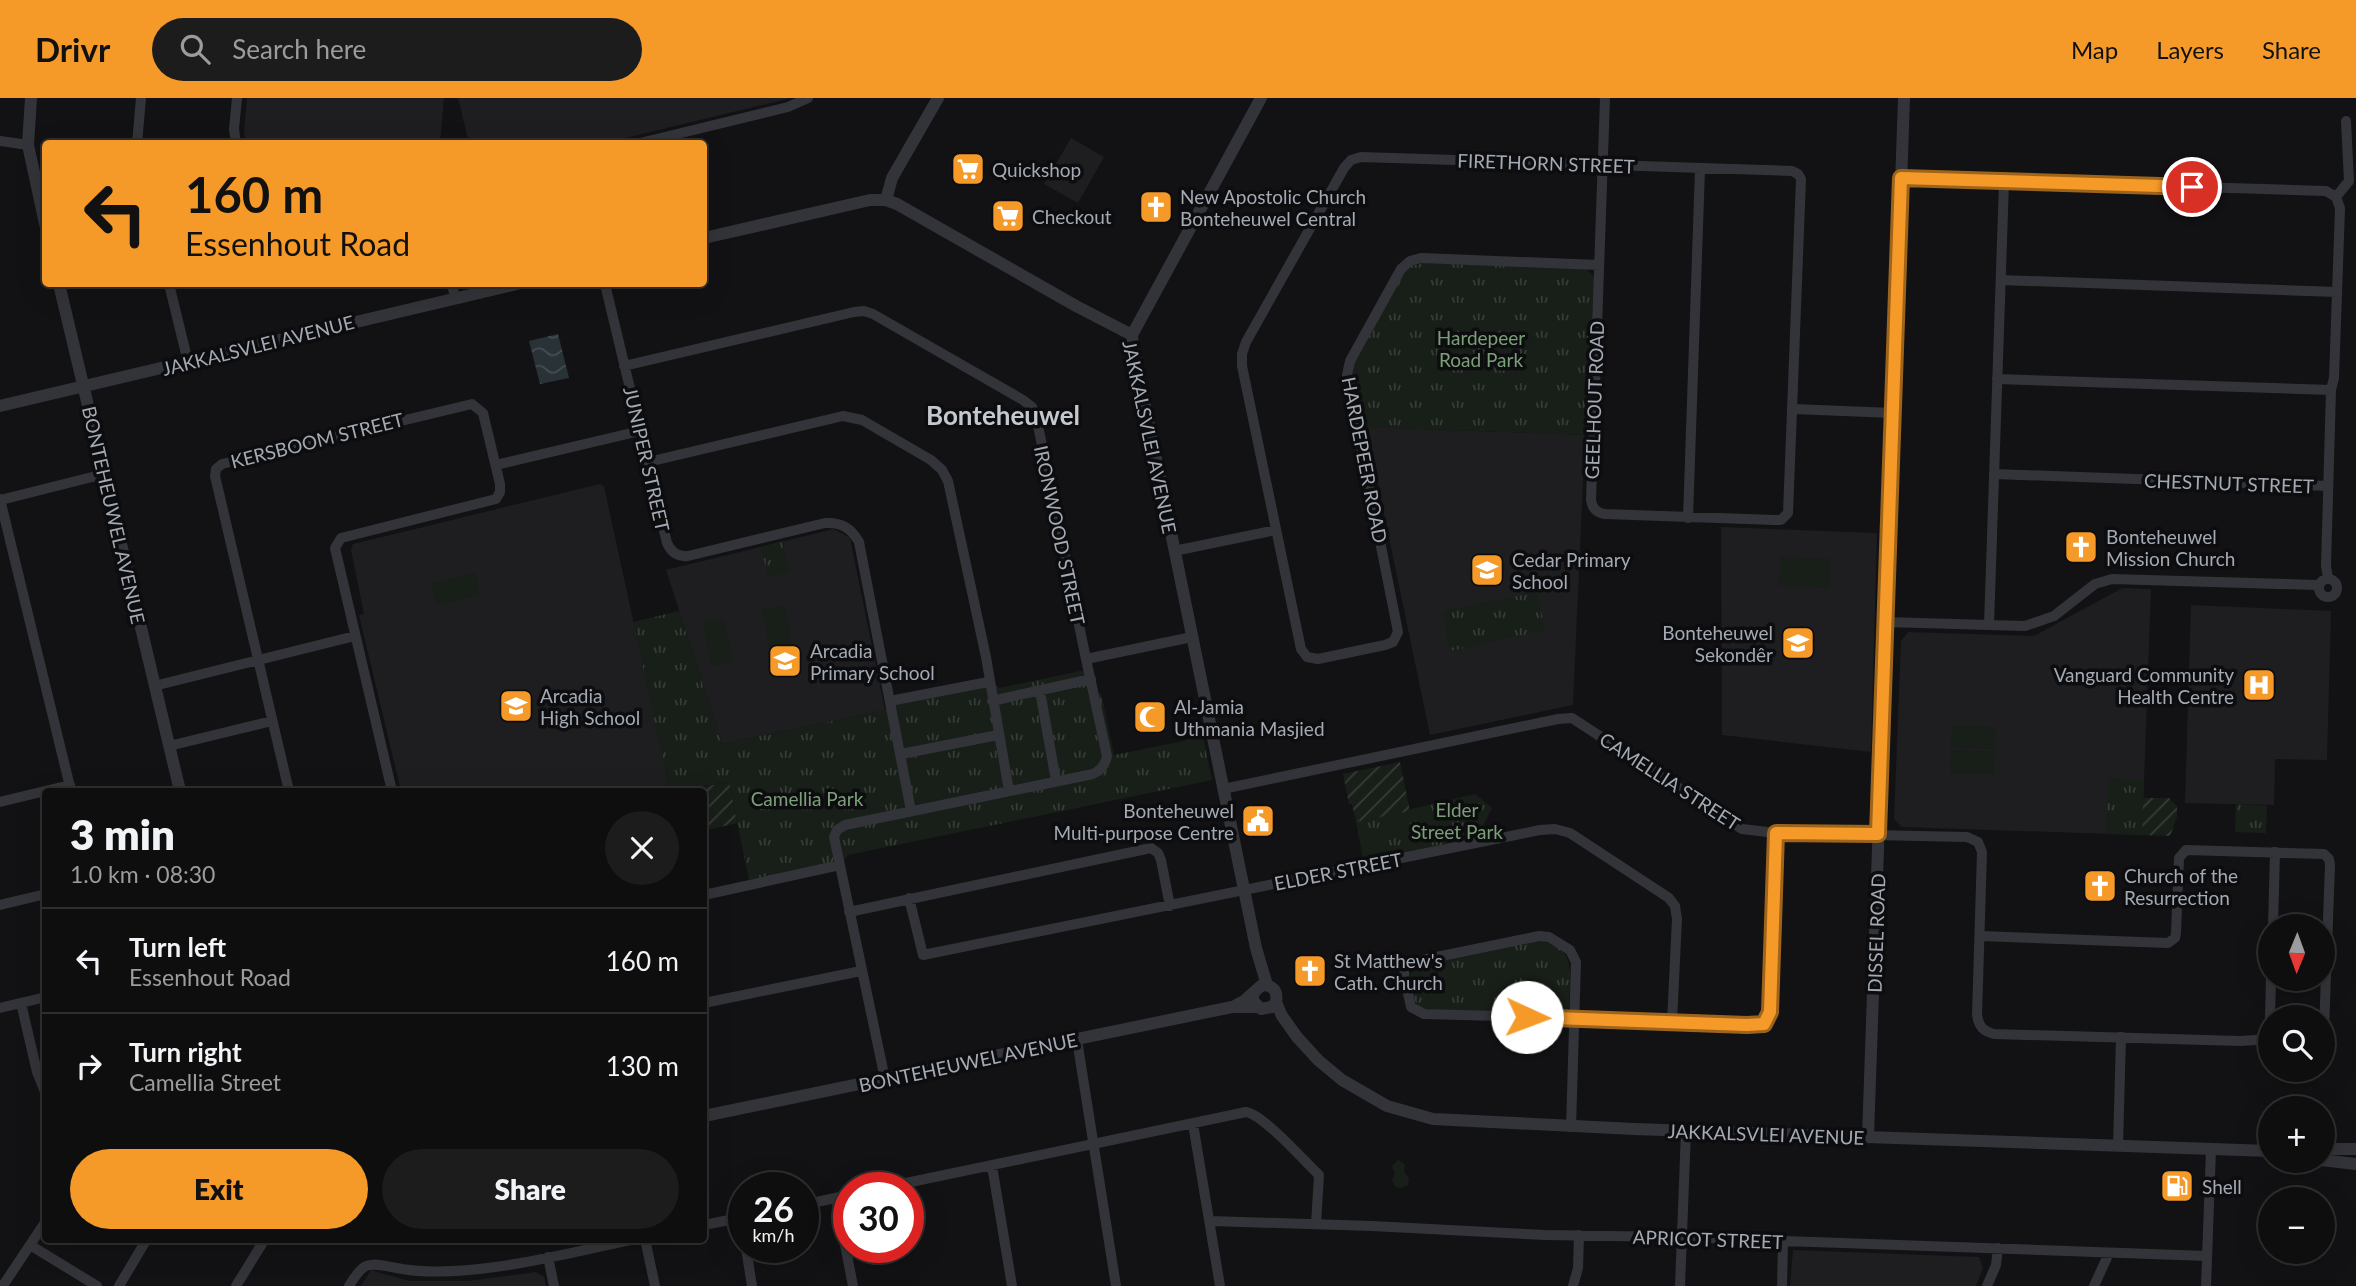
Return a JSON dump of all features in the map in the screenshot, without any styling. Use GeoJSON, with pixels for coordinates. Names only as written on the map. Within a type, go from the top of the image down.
{"type":"FeatureCollection","features":[{"type":"Feature","properties":{"kind":"street"},"geometry":{"type":"LineString","coordinates":[[31,98],[28,145],[42,210]]}},
{"type":"Feature","properties":{"kind":"street"},"geometry":{"type":"LineString","coordinates":[[137,140],[141,98]]}},
{"type":"Feature","properties":{"kind":"street"},"geometry":{"type":"LineString","coordinates":[[235,140],[237,98]]}},
{"type":"Feature","properties":{"kind":"street"},"geometry":{"type":"LineString","coordinates":[[652,140],[788,107],[808,98]]}},
{"type":"Feature","properties":{"kind":"street"},"geometry":{"type":"LineString","coordinates":[[707,238],[858,202],[886,200],[892,178],[938,98]]}},
{"type":"Feature","properties":{"kind":"street"},"geometry":{"type":"LineString","coordinates":[[1132,335],[1261,98]]}},
{"type":"Feature","properties":{"kind":"street","name":"GEELHOUT ROAD"},"geometry":{"type":"LineString","coordinates":[[1605,98],[1591,504],[1598,512],[1605,514],[1775,520],[1785,518]]}},
{"type":"Feature","properties":{"kind":"street","name":"DISSEL ROAD"},"geometry":{"type":"LineString","coordinates":[[1868,1137],[1904,98]]}},
{"type":"Feature","properties":{"kind":"street"},"geometry":{"type":"LineString","coordinates":[[1901,178],[2326,191],[2336,197],[2349,181],[2346,121]]}},
{"type":"Feature","properties":{"kind":"street"},"geometry":{"type":"LineString","coordinates":[[0,141],[28,145]]}},
{"type":"Feature","properties":{"kind":"street","name":"FIRETHORN STREET"},"geometry":{"type":"LineString","coordinates":[[1276,530],[1242,366],[1242,354],[1246,342],[1348,162],[1361,157],[1792,172],[1800,176],[1793,409],[1788,513],[1785,518]]}},
{"type":"Feature","properties":{"kind":"street"},"geometry":{"type":"LineString","coordinates":[[1688,518],[1700,169]]}},
{"type":"Feature","properties":{"kind":"street"},"geometry":{"type":"LineString","coordinates":[[1989,625],[2004,182]]}},
{"type":"Feature","properties":{"kind":"street","name":"CHESTNUT STREET"},"geometry":{"type":"LineString","coordinates":[[1994,474],[2329,486],[2340,208],[2336,197]]}},
{"type":"Feature","properties":{"kind":"street","name":"JAKKALSVLEI AVENUE"},"geometry":{"type":"LineString","coordinates":[[886,200],[1132,335],[1257,954],[1263,997],[1326,1068],[1353,1088],[1387,1106],[1444,1121],[2258,1152]]}},
{"type":"Feature","properties":{"kind":"street","name":"HARDEPEER ROAD"},"geometry":{"type":"LineString","coordinates":[[1276,530],[1301,649],[1305,655],[1318,659],[1393,642],[1398,635],[1398,628],[1347,379],[1348,365],[1356,349],[1398,273],[1415,259],[1599,265]]}},
{"type":"Feature","properties":{"kind":"street"},"geometry":{"type":"LineString","coordinates":[[2001,280],[2337,292]]}},
{"type":"Feature","properties":{"kind":"street","name":"BONTEHEUWEL AVENUE"},"geometry":{"type":"LineString","coordinates":[[60,287],[179,788]]}},
{"type":"Feature","properties":{"kind":"street"},"geometry":{"type":"LineString","coordinates":[[170,287],[188,362]]}},
{"type":"Feature","properties":{"kind":"street"},"geometry":{"type":"LineString","coordinates":[[453,287],[455,298]]}},
{"type":"Feature","properties":{"kind":"street","name":"JAKKALSVLEI AVENUE"},"geometry":{"type":"LineString","coordinates":[[0,406],[504,287]]}},
{"type":"Feature","properties":{"kind":"street","name":"JUNIPER STREET"},"geometry":{"type":"LineString","coordinates":[[606,287],[671,551],[688,556],[825,523],[836,523],[851,531],[859,542],[890,701]]}},
{"type":"Feature","properties":{"kind":"street","name":"IRONWOOD STREET"},"geometry":{"type":"LineString","coordinates":[[624,366],[864,311],[1032,407],[1107,756],[1105,764],[1093,774],[1056,781]]}},
{"type":"Feature","properties":{"kind":"street"},"geometry":{"type":"LineString","coordinates":[[1997,379],[2331,390]]}},
{"type":"Feature","properties":{"kind":"street","name":"KERSBOOM STREET"},"geometry":{"type":"LineString","coordinates":[[288,788],[215,476],[216,469],[222,464],[468,404],[483,412],[501,488],[498,496],[493,501],[341,538],[335,548],[390,788]]}},
{"type":"Feature","properties":{"kind":"street"},"geometry":{"type":"LineString","coordinates":[[1793,409],[1893,413]]}},
{"type":"Feature","properties":{"kind":"street"},"geometry":{"type":"LineString","coordinates":[[648,462],[843,416],[862,420],[931,460],[942,470],[948,481],[986,657],[988,682],[1009,791]]}},
{"type":"Feature","properties":{"kind":"street"},"geometry":{"type":"LineString","coordinates":[[496,465],[640,431]]}},
{"type":"Feature","properties":{"kind":"street"},"geometry":{"type":"LineString","coordinates":[[70,788],[0,499],[104,474]]}},
{"type":"Feature","properties":{"kind":"street"},"geometry":{"type":"LineString","coordinates":[[1885,622],[2025,626],[2046,620],[2095,584],[2112,579],[2323,582],[2329,486]]}},
{"type":"Feature","properties":{"kind":"street"},"geometry":{"type":"LineString","coordinates":[[1174,551],[1276,530]]}},
{"type":"Feature","properties":{"kind":"street"},"geometry":{"type":"LineString","coordinates":[[154,686],[355,636]]}},
{"type":"Feature","properties":{"kind":"street"},"geometry":{"type":"LineString","coordinates":[[1086,659],[1192,637]]}},
{"type":"Feature","properties":{"kind":"street"},"geometry":{"type":"LineString","coordinates":[[992,701],[1091,680]]}},
{"type":"Feature","properties":{"kind":"street"},"geometry":{"type":"LineString","coordinates":[[912,811],[890,701],[988,682]]}},
{"type":"Feature","properties":{"kind":"street"},"geometry":{"type":"LineString","coordinates":[[885,1079],[834,837],[837,830],[845,825],[1056,781],[1040,691]]}},
{"type":"Feature","properties":{"kind":"street","name":"CAMELLIA STREET"},"geometry":{"type":"LineString","coordinates":[[1223,789],[1545,721],[1572,718],[1736,826],[1750,832],[1967,837],[1978,842],[1982,852],[1977,1015],[1980,1027],[1986,1032],[2258,1040]]}},
{"type":"Feature","properties":{"kind":"street"},"geometry":{"type":"LineString","coordinates":[[169,746],[272,721]]}},
{"type":"Feature","properties":{"kind":"street"},"geometry":{"type":"LineString","coordinates":[[901,754],[998,734]]}},
{"type":"Feature","properties":{"kind":"street"},"geometry":{"type":"LineString","coordinates":[[0,802],[42,794]]}},
{"type":"Feature","properties":{"kind":"street","name":"ELDER STREET"},"geometry":{"type":"LineString","coordinates":[[909,898],[923,955],[1540,830],[1562,830],[1579,837],[1669,898],[1675,906],[1677,919],[1672,1022]]}},
{"type":"Feature","properties":{"kind":"street"},"geometry":{"type":"LineString","coordinates":[[1571,1127],[1574,1018],[1574,956],[1570,950],[1549,937],[1539,936],[1417,961],[1405,967],[1404,976],[1411,1007],[1418,1013],[1574,1018],[1747,1025],[1764,1024],[1768,1019],[1776,833]]}},
{"type":"Feature","properties":{"kind":"street"},"geometry":{"type":"LineString","coordinates":[[849,912],[1151,848],[1158,853],[1161,860],[1170,905]]}},
{"type":"Feature","properties":{"kind":"street"},"geometry":{"type":"LineString","coordinates":[[1980,936],[2168,943],[2175,938],[2176,933],[2179,858],[2183,851],[2192,849],[2324,854],[2329,859],[2325,1005]]}},
{"type":"Feature","properties":{"kind":"street"},"geometry":{"type":"LineString","coordinates":[[2273,914],[2275,852]]}},
{"type":"Feature","properties":{"kind":"street"},"geometry":{"type":"LineString","coordinates":[[707,894],[840,865]]}},
{"type":"Feature","properties":{"kind":"street"},"geometry":{"type":"LineString","coordinates":[[0,905],[42,895]]}},
{"type":"Feature","properties":{"kind":"street"},"geometry":{"type":"LineString","coordinates":[[707,1002],[861,971]]}},
{"type":"Feature","properties":{"kind":"street","name":"BONTEHEUWEL AVENUE"},"geometry":{"type":"LineString","coordinates":[[707,1115],[1232,1007],[1263,997]]}},
{"type":"Feature","properties":{"kind":"street"},"geometry":{"type":"LineString","coordinates":[[0,1008],[42,998]]}},
{"type":"Feature","properties":{"kind":"street"},"geometry":{"type":"LineString","coordinates":[[21,1003],[42,1084]]}},
{"type":"Feature","properties":{"kind":"street"},"geometry":{"type":"LineString","coordinates":[[2118,1146],[2121,1037]]}},
{"type":"Feature","properties":{"kind":"street"},"geometry":{"type":"LineString","coordinates":[[1077,1040],[1116,1286]]}},
{"type":"Feature","properties":{"kind":"street"},"geometry":{"type":"LineString","coordinates":[[924,1180],[1246,1112],[1253,1113],[1319,1175],[1316,1224]]}},
{"type":"Feature","properties":{"kind":"street"},"geometry":{"type":"LineString","coordinates":[[1193,1125],[1220,1286]]}},
{"type":"Feature","properties":{"kind":"street"},"geometry":{"type":"LineString","coordinates":[[1680,1286],[1686,1131]]}},
{"type":"Feature","properties":{"kind":"street"},"geometry":{"type":"LineString","coordinates":[[2335,1149],[2356,1149]]}},
{"type":"Feature","properties":{"kind":"street"},"geometry":{"type":"LineString","coordinates":[[2206,1286],[2211,1150]]}},
{"type":"Feature","properties":{"kind":"street"},"geometry":{"type":"LineString","coordinates":[[2335,1162],[2356,1164]]}},
{"type":"Feature","properties":{"kind":"street"},"geometry":{"type":"LineString","coordinates":[[992,1166],[1012,1286]]}},
{"type":"Feature","properties":{"kind":"street"},"geometry":{"type":"LineString","coordinates":[[707,1224],[728,1220]]}},
{"type":"Feature","properties":{"kind":"street","name":"APRICOT STREET"},"geometry":{"type":"LineString","coordinates":[[1210,1221],[2207,1256]]}},
{"type":"Feature","properties":{"kind":"street"},"geometry":{"type":"LineString","coordinates":[[4,1284],[42,1227]]}},
{"type":"Feature","properties":{"kind":"street"},"geometry":{"type":"LineString","coordinates":[[1573,1286],[1578,1268],[1579,1236]]}},
{"type":"Feature","properties":{"kind":"street"},"geometry":{"type":"LineString","coordinates":[[1782,1286],[1783,1241]]}},
{"type":"Feature","properties":{"kind":"street"},"geometry":{"type":"LineString","coordinates":[[119,1286],[145,1243]]}},
{"type":"Feature","properties":{"kind":"street"},"geometry":{"type":"LineString","coordinates":[[236,1286],[263,1243]]}},
{"type":"Feature","properties":{"kind":"street"},"geometry":{"type":"LineString","coordinates":[[349,1286],[359,1269],[370,1264],[407,1270],[448,1272],[548,1257],[616,1243]]}},
{"type":"Feature","properties":{"kind":"street"},"geometry":{"type":"LineString","coordinates":[[646,1243],[655,1286]]}},
{"type":"Feature","properties":{"kind":"street"},"geometry":{"type":"LineString","coordinates":[[30,1245],[95,1286]]}},
{"type":"Feature","properties":{"kind":"street"},"geometry":{"type":"LineString","coordinates":[[1987,1286],[1996,1265],[1998,1248]]}},
{"type":"Feature","properties":{"kind":"street"},"geometry":{"type":"LineString","coordinates":[[2094,1286],[2109,1253]]}},
{"type":"Feature","properties":{"kind":"street"},"geometry":{"type":"LineString","coordinates":[[548,1257],[554,1286]]}},
{"type":"Feature","properties":{"kind":"street"},"geometry":{"type":"LineString","coordinates":[[748,1263],[752,1286]]}},
{"type":"Feature","properties":{"kind":"street"},"geometry":{"type":"LineString","coordinates":[[849,1263],[853,1286]]}},
{"type":"Feature","properties":{"kind":"shaded area"},"geometry":{"type":"Polygon","coordinates":[[[247,98],[444,98],[440,140],[245,140],[247,98]]]}},
{"type":"Feature","properties":{"kind":"shaded area"},"geometry":{"type":"Polygon","coordinates":[[[458,98],[791,98],[618,140],[468,140],[458,98]]]}},
{"type":"Feature","properties":{"kind":"shaded area"},"geometry":{"type":"Polygon","coordinates":[[[1071,138],[1104,157],[1078,203],[1044,184],[1071,138]]]}},
{"type":"Feature","properties":{"kind":"shaded area","name":"Cedar Primary School"},"geometry":{"type":"Polygon","coordinates":[[[1366,427],[1585,435],[1573,705],[1430,735],[1366,427]]]}},
{"type":"Feature","properties":{"kind":"shaded area","name":"Arcadia High School"},"geometry":{"type":"Polygon","coordinates":[[[600,484],[604,486],[669,788],[400,788],[359,615],[364,614],[351,550],[353,544],[600,484]]]}},
{"type":"Feature","properties":{"kind":"shaded area","name":"Bonteheuwel Sekondêr"},"geometry":{"type":"Polygon","coordinates":[[[1721,527],[1877,533],[1871,752],[1722,735],[1721,527]]]}},
{"type":"Feature","properties":{"kind":"shaded area","name":"Arcadia Primary School"},"geometry":{"type":"Polygon","coordinates":[[[834,529],[850,538],[885,710],[722,744],[666,570],[834,529]]]}},
{"type":"Feature","properties":{"kind":"shaded area"},"geometry":{"type":"Polygon","coordinates":[[[2122,588],[2151,589],[2142,835],[1902,827],[1894,819],[1901,641],[1908,632],[2034,636],[2122,588]]]}},
{"type":"Feature","properties":{"kind":"shaded area","name":"Vanguard Community Health Centre"},"geometry":{"type":"Polygon","coordinates":[[[2191,605],[2331,611],[2327,760],[2275,759],[2274,805],[2185,803],[2191,605]]]}},
{"type":"Feature","properties":{"kind":"shaded area"},"geometry":{"type":"Polygon","coordinates":[[[1793,1250],[1979,1257],[1983,1268],[1976,1286],[1790,1286],[1793,1250]]]}},
{"type":"Feature","properties":{"kind":"shaded area"},"geometry":{"type":"Polygon","coordinates":[[[371,1270],[409,1281],[468,1281],[536,1272],[544,1277],[546,1286],[361,1286],[371,1270]]]}},
{"type":"Feature","properties":{"kind":"green space","name":"Hardepeer Road Park"},"geometry":{"type":"Polygon","coordinates":[[[1424,263],[1586,269],[1594,277],[1590,435],[1361,427],[1351,378],[1353,364],[1401,275],[1410,266],[1424,263]]]}},
{"type":"Feature","properties":{"kind":"green space"},"geometry":{"type":"Polygon","coordinates":[[[783,541],[789,573],[768,577],[761,547],[783,541]]]}},
{"type":"Feature","properties":{"kind":"green space"},"geometry":{"type":"Polygon","coordinates":[[[1780,557],[1830,559],[1829,588],[1779,586],[1780,557]]]}},
{"type":"Feature","properties":{"kind":"green space"},"geometry":{"type":"Polygon","coordinates":[[[475,573],[480,595],[437,605],[431,583],[475,573]]]}},
{"type":"Feature","properties":{"kind":"green space"},"geometry":{"type":"Polygon","coordinates":[[[1537,592],[1545,630],[1450,651],[1442,611],[1537,592]]]}},
{"type":"Feature","properties":{"kind":"green space"},"geometry":{"type":"Polygon","coordinates":[[[784,605],[793,649],[771,654],[762,610],[784,605]]]}},
{"type":"Feature","properties":{"kind":"green space","name":"Camellia Park"},"geometry":{"type":"Polygon","coordinates":[[[679,611],[722,744],[885,710],[894,700],[988,680],[999,688],[1090,669],[1095,694],[1101,693],[1114,755],[1203,737],[1212,780],[848,855],[840,867],[749,880],[729,782],[669,788],[633,622],[679,611]]]}},
{"type":"Feature","properties":{"kind":"green space"},"geometry":{"type":"Polygon","coordinates":[[[724,618],[733,661],[712,666],[703,622],[724,618]]]}},
{"type":"Feature","properties":{"kind":"green space"},"geometry":{"type":"Polygon","coordinates":[[[1952,726],[1996,727],[1995,749],[1951,748],[1952,726]]]}},
{"type":"Feature","properties":{"kind":"green space"},"geometry":{"type":"Polygon","coordinates":[[[1951,750],[1995,752],[1994,774],[1950,773],[1951,750]]]}},
{"type":"Feature","properties":{"kind":"green space"},"geometry":{"type":"Polygon","coordinates":[[[1400,762],[1410,811],[1356,822],[1343,774],[1400,762]]]}},
{"type":"Feature","properties":{"kind":"green space"},"geometry":{"type":"Polygon","coordinates":[[[2108,778],[2144,780],[2142,835],[2106,834],[2108,778]]]}},
{"type":"Feature","properties":{"kind":"green space"},"geometry":{"type":"Polygon","coordinates":[[[729,782],[737,823],[707,830],[707,788],[697,788],[729,782]]]}},
{"type":"Feature","properties":{"kind":"green space","name":"Elder Street Park"},"geometry":{"type":"Polygon","coordinates":[[[1475,794],[1492,808],[1476,839],[1367,861],[1363,859],[1356,822],[1475,794]]]}},
{"type":"Feature","properties":{"kind":"green space"},"geometry":{"type":"Polygon","coordinates":[[[2143,798],[2169,798],[2177,806],[2177,817],[2170,836],[2142,835],[2143,798]]]}},
{"type":"Feature","properties":{"kind":"green space"},"geometry":{"type":"Polygon","coordinates":[[[2236,804],[2267,806],[2266,833],[2235,832],[2236,804]]]}},
{"type":"Feature","properties":{"kind":"green space"},"geometry":{"type":"Polygon","coordinates":[[[1536,941],[1550,943],[1559,948],[1569,962],[1569,1005],[1568,1010],[1561,1014],[1424,1009],[1414,999],[1409,976],[1416,966],[1536,941]]]}},
{"type":"Feature","properties":{"kind":"green space"},"geometry":{"type":"Polygon","coordinates":[[[1398,1160],[1405,1164],[1404,1172],[1409,1179],[1408,1185],[1402,1188],[1396,1187],[1392,1181],[1395,1173],[1392,1166],[1398,1160]]]}},
{"type":"Feature","properties":{"kind":"water"},"geometry":{"type":"Polygon","coordinates":[[[558,334],[569,378],[540,384],[529,341],[558,334]]]}},
{"type":"Feature","properties":{"kind":"place","name":"Quickshop"},"geometry":{"type":"Point","coordinates":[968,169]}},
{"type":"Feature","properties":{"kind":"place","name":"New Apostolic Church Bonteheuwel Central"},"geometry":{"type":"Point","coordinates":[1156,207]}},
{"type":"Feature","properties":{"kind":"place","name":"Checkout"},"geometry":{"type":"Point","coordinates":[1008,216]}},
{"type":"Feature","properties":{"kind":"place","name":"Bonteheuwel Mission Church"},"geometry":{"type":"Point","coordinates":[2081,547]}},
{"type":"Feature","properties":{"kind":"place","name":"Cedar Primary School"},"geometry":{"type":"Point","coordinates":[1487,570]}},
{"type":"Feature","properties":{"kind":"place","name":"Bonteheuwel Sekondêr"},"geometry":{"type":"Point","coordinates":[1798,643]}},
{"type":"Feature","properties":{"kind":"place","name":"Arcadia Primary School"},"geometry":{"type":"Point","coordinates":[785,661]}},
{"type":"Feature","properties":{"kind":"place","name":"Vanguard Community Health Centre"},"geometry":{"type":"Point","coordinates":[2259,685]}},
{"type":"Feature","properties":{"kind":"place","name":"Arcadia High School"},"geometry":{"type":"Point","coordinates":[516,706]}},
{"type":"Feature","properties":{"kind":"place","name":"Al-Jamia Uthmania Masjied"},"geometry":{"type":"Point","coordinates":[1150,717]}},
{"type":"Feature","properties":{"kind":"place","name":"Bonteheuwel Multi-purpose Centre"},"geometry":{"type":"Point","coordinates":[1258,821]}},
{"type":"Feature","properties":{"kind":"place","name":"Church of the Resurrection"},"geometry":{"type":"Point","coordinates":[2100,886]}},
{"type":"Feature","properties":{"kind":"place","name":"St Matthew's Cath. Church"},"geometry":{"type":"Point","coordinates":[1310,971]}},
{"type":"Feature","properties":{"kind":"place","name":"Shell"},"geometry":{"type":"Point","coordinates":[2177,1186]}},
{"type":"Feature","properties":{"kind":"district","name":"Bonteheuwel"},"geometry":{"type":"Point","coordinates":[1003,415]}},
{"type":"Feature","properties":{"kind":"route"},"geometry":{"type":"LineString","coordinates":[[1527,1017],[1764,1024],[1770,1012],[1776,833],[1878,834],[1901,178],[2192,187]]}}]}
